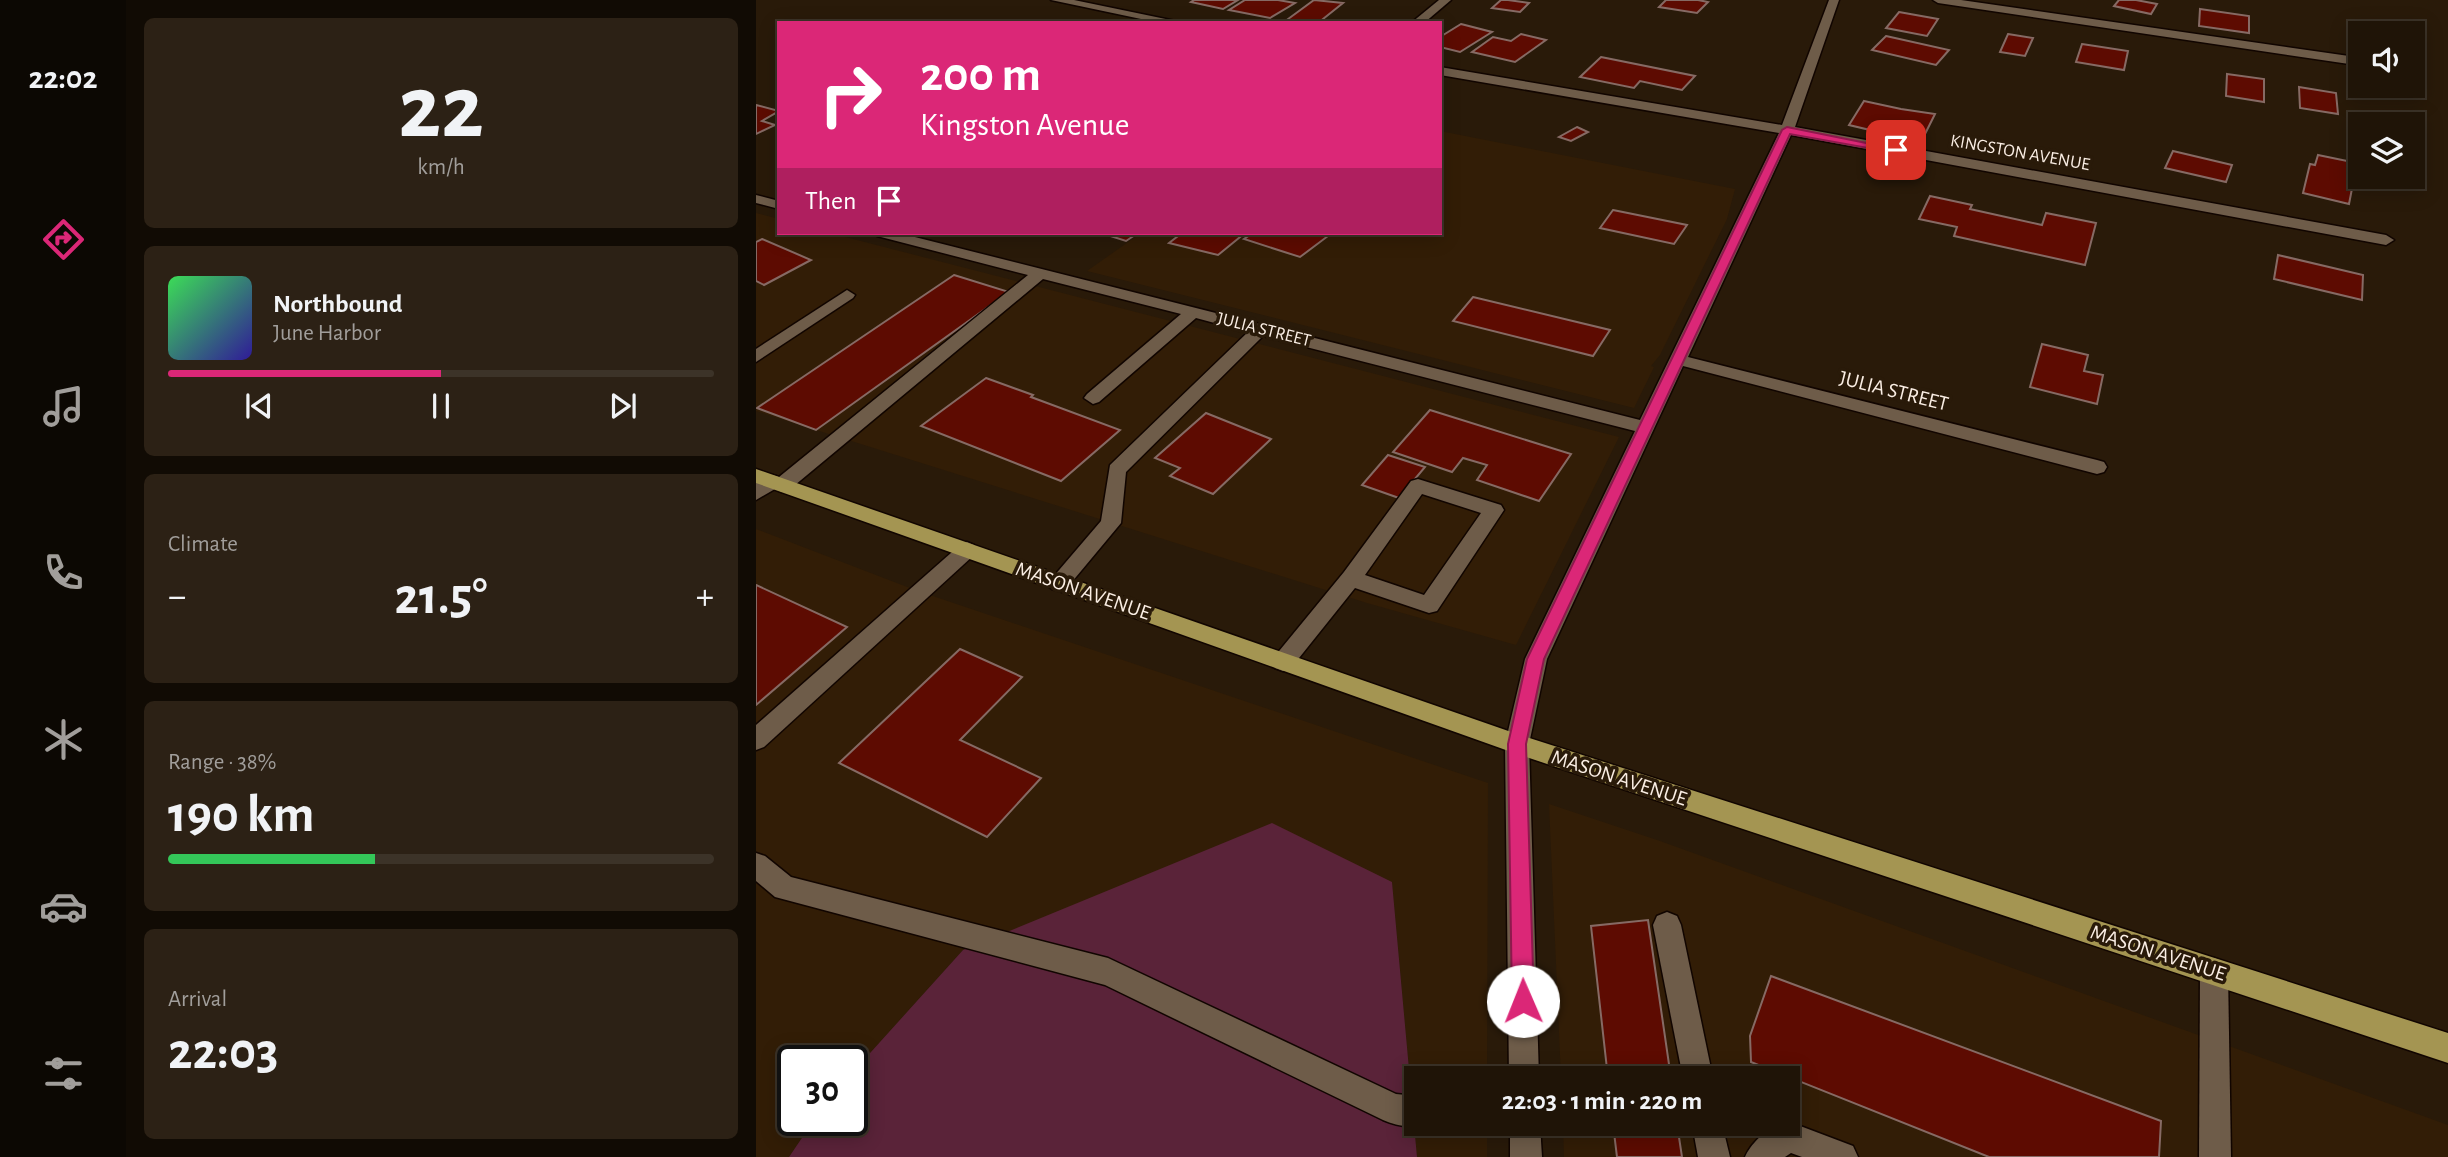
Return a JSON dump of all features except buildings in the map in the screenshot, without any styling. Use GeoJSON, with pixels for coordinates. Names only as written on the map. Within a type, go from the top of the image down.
{"type":"FeatureCollection","features":[{"type":"Feature","properties":{"kind":"main road","name":"MASON AVENUE"},"geometry":{"type":"LineString","coordinates":[[766,484],[967,550],[1517,744],[2448,1048]]}},
{"type":"Feature","properties":{"kind":"street"},"geometry":{"type":"LineString","coordinates":[[1056,0],[1169,21]]}},
{"type":"Feature","properties":{"kind":"street"},"geometry":{"type":"LineString","coordinates":[[1420,21],[1446,0]]}},
{"type":"Feature","properties":{"kind":"street"},"geometry":{"type":"LineString","coordinates":[[1524,1066],[1517,744],[1536,659],[1787,130],[1834,0]]}},
{"type":"Feature","properties":{"kind":"street"},"geometry":{"type":"LineString","coordinates":[[1938,0],[2348,60]]}},
{"type":"Feature","properties":{"kind":"street"},"geometry":{"type":"LineString","coordinates":[[1131,13],[1142,7]]}},
{"type":"Feature","properties":{"kind":"street","name":"KINGSTON AVENUE"},"geometry":{"type":"LineString","coordinates":[[1442,71],[1787,130],[2386,240]]}},
{"type":"Feature","properties":{"kind":"street"},"geometry":{"type":"LineString","coordinates":[[756,200],[777,205]]}},
{"type":"Feature","properties":{"kind":"street","name":"JULIA STREET"},"geometry":{"type":"LineString","coordinates":[[890,235],[1646,428]]}},
{"type":"Feature","properties":{"kind":"street"},"geometry":{"type":"LineString","coordinates":[[766,484],[1040,273]]}},
{"type":"Feature","properties":{"kind":"street"},"geometry":{"type":"LineString","coordinates":[[756,356],[847,295]]}},
{"type":"Feature","properties":{"kind":"street"},"geometry":{"type":"LineString","coordinates":[[1093,398],[1194,312]]}},
{"type":"Feature","properties":{"kind":"street"},"geometry":{"type":"LineString","coordinates":[[1059,583],[1111,523],[1117,470],[1261,329]]}},
{"type":"Feature","properties":{"kind":"street","name":"JULIA STREET"},"geometry":{"type":"LineString","coordinates":[[1679,359],[2097,467]]}},
{"type":"Feature","properties":{"kind":"street"},"geometry":{"type":"LineString","coordinates":[[1283,662],[1351,578],[1418,486],[1494,510],[1429,605],[1351,578]]}},
{"type":"Feature","properties":{"kind":"street"},"geometry":{"type":"LineString","coordinates":[[756,740],[967,550]]}},
{"type":"Feature","properties":{"kind":"street"},"geometry":{"type":"LineString","coordinates":[[756,866],[784,888],[1108,972],[1394,1109],[1404,1110]]}},
{"type":"Feature","properties":{"kind":"street"},"geometry":{"type":"LineString","coordinates":[[1667,925],[1696,1066]]}},
{"type":"Feature","properties":{"kind":"street"},"geometry":{"type":"LineString","coordinates":[[2214,972],[2215,1157]]}},
{"type":"Feature","properties":{"kind":"street"},"geometry":{"type":"LineString","coordinates":[[1525,1136],[1526,1157]]}},
{"type":"Feature","properties":{"kind":"street"},"geometry":{"type":"LineString","coordinates":[[1710,1136],[1714,1157]]}},
{"type":"Feature","properties":{"kind":"street"},"geometry":{"type":"LineString","coordinates":[[1761,1157],[1787,1136],[1842,1157]]}},
{"type":"Feature","properties":{"kind":"shaded area"},"geometry":{"type":"Polygon","coordinates":[[[1442,131],[1735,189],[1727,219],[1660,355],[1651,366],[1654,367],[1634,408],[1087,271],[1138,235],[1442,235],[1442,131]]]}},
{"type":"Feature","properties":{"kind":"shaded area"},"geometry":{"type":"Polygon","coordinates":[[[756,213],[777,218],[777,235],[838,235],[1619,437],[1516,645],[1367,603],[756,411],[756,213]]]}},
{"type":"Feature","properties":{"kind":"shaded area"},"geometry":{"type":"Polygon","coordinates":[[[756,529],[915,590],[1488,783],[1487,1066],[1409,1066],[1392,882],[963,950],[868,1055],[868,1045],[777,1045],[777,1136],[803,1136],[789,1157],[756,1157],[756,529]]]}},
{"type":"Feature","properties":{"kind":"shaded area"},"geometry":{"type":"Polygon","coordinates":[[[1549,804],[1660,841],[2448,1125],[2448,1157],[1564,1157],[1563,1136],[1800,1136],[1800,1066],[1560,1066],[1549,804]]]}},
{"type":"Feature","properties":{"kind":"shaded area"},"geometry":{"type":"Polygon","coordinates":[[[1272,823],[1392,882],[1409,1066],[1404,1066],[1404,1136],[1415,1136],[1417,1157],[789,1157],[803,1136],[868,1136],[868,1055],[963,950],[1272,823]]]}},
{"type":"Feature","properties":{"kind":"shaded area"},"geometry":{"type":"Polygon","coordinates":[[[1415,1136],[1487,1136],[1487,1157],[1417,1157],[1415,1136]]]}},
{"type":"Feature","properties":{"kind":"route"},"geometry":{"type":"LineString","coordinates":[[1523,1001],[1517,744],[1536,659],[1787,130],[1896,150]]}}]}
